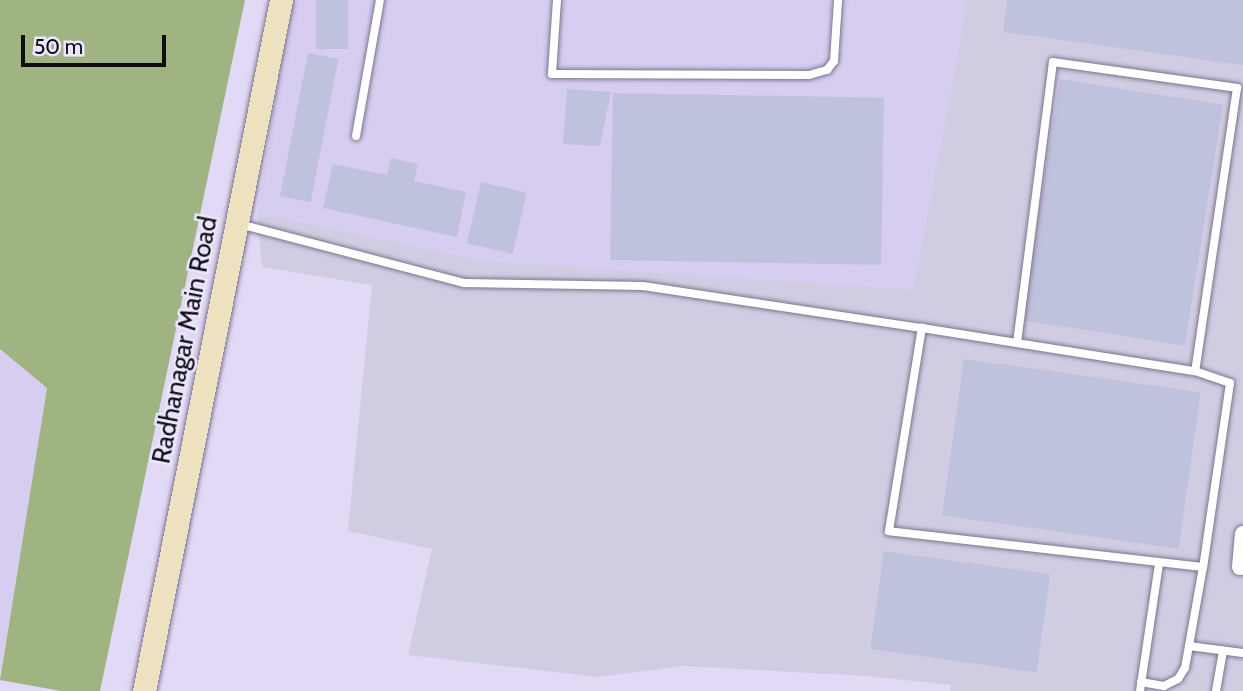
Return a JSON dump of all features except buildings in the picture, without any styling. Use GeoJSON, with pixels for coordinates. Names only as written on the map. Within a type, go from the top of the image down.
{"type":"FeatureCollection","features":[{"type":"Feature","properties":{"kind":"street","name":"Radhanagar Main Road"},"geometry":{"type":"LineString","coordinates":[[144,691],[281,0]]}},
{"type":"Feature","properties":{"kind":"street"},"geometry":{"type":"LineString","coordinates":[[1240,567],[1243,534]]}},
{"type":"Feature","properties":{"kind":"lane"},"geometry":{"type":"LineString","coordinates":[[356,136],[380,0]]}},
{"type":"Feature","properties":{"kind":"lane"},"geometry":{"type":"LineString","coordinates":[[556,0],[552,75],[809,75],[827,70],[834,61],[838,0]]}},
{"type":"Feature","properties":{"kind":"lane"},"geometry":{"type":"LineString","coordinates":[[1017,343],[1053,62],[1237,88],[1195,371]]}},
{"type":"Feature","properties":{"kind":"lane"},"geometry":{"type":"LineString","coordinates":[[237,223],[464,283],[643,286],[1195,371],[1230,383],[1185,668],[1178,679],[1164,686],[1141,687],[1158,564]]}},
{"type":"Feature","properties":{"kind":"lane"},"geometry":{"type":"LineString","coordinates":[[922,328],[889,531],[1158,564],[1203,567]]}},
{"type":"Feature","properties":{"kind":"lane"},"geometry":{"type":"LineString","coordinates":[[1189,646],[1243,653]]}},
{"type":"Feature","properties":{"kind":"lane"},"geometry":{"type":"LineString","coordinates":[[1216,691],[1223,651]]}},
{"type":"Feature","properties":{"kind":"shaded area"},"geometry":{"type":"Polygon","coordinates":[[[291,0],[965,0],[959,49],[913,290],[489,262],[257,213],[291,0]]]}},
{"type":"Feature","properties":{"kind":"shaded area"},"geometry":{"type":"Polygon","coordinates":[[[965,0],[1243,0],[1243,691],[950,691],[951,685],[867,676],[684,666],[598,677],[408,655],[432,549],[348,531],[372,285],[262,267],[257,213],[489,262],[959,49],[965,0]]]}},
{"type":"Feature","properties":{"kind":"shaded area"},"geometry":{"type":"Polygon","coordinates":[[[0,349],[47,388],[0,676],[0,349]]]}},
{"type":"Feature","properties":{"kind":"green space"},"geometry":{"type":"Polygon","coordinates":[[[0,0],[245,0],[100,691],[61,691],[0,680],[47,388],[0,349],[0,0]]]}}]}
